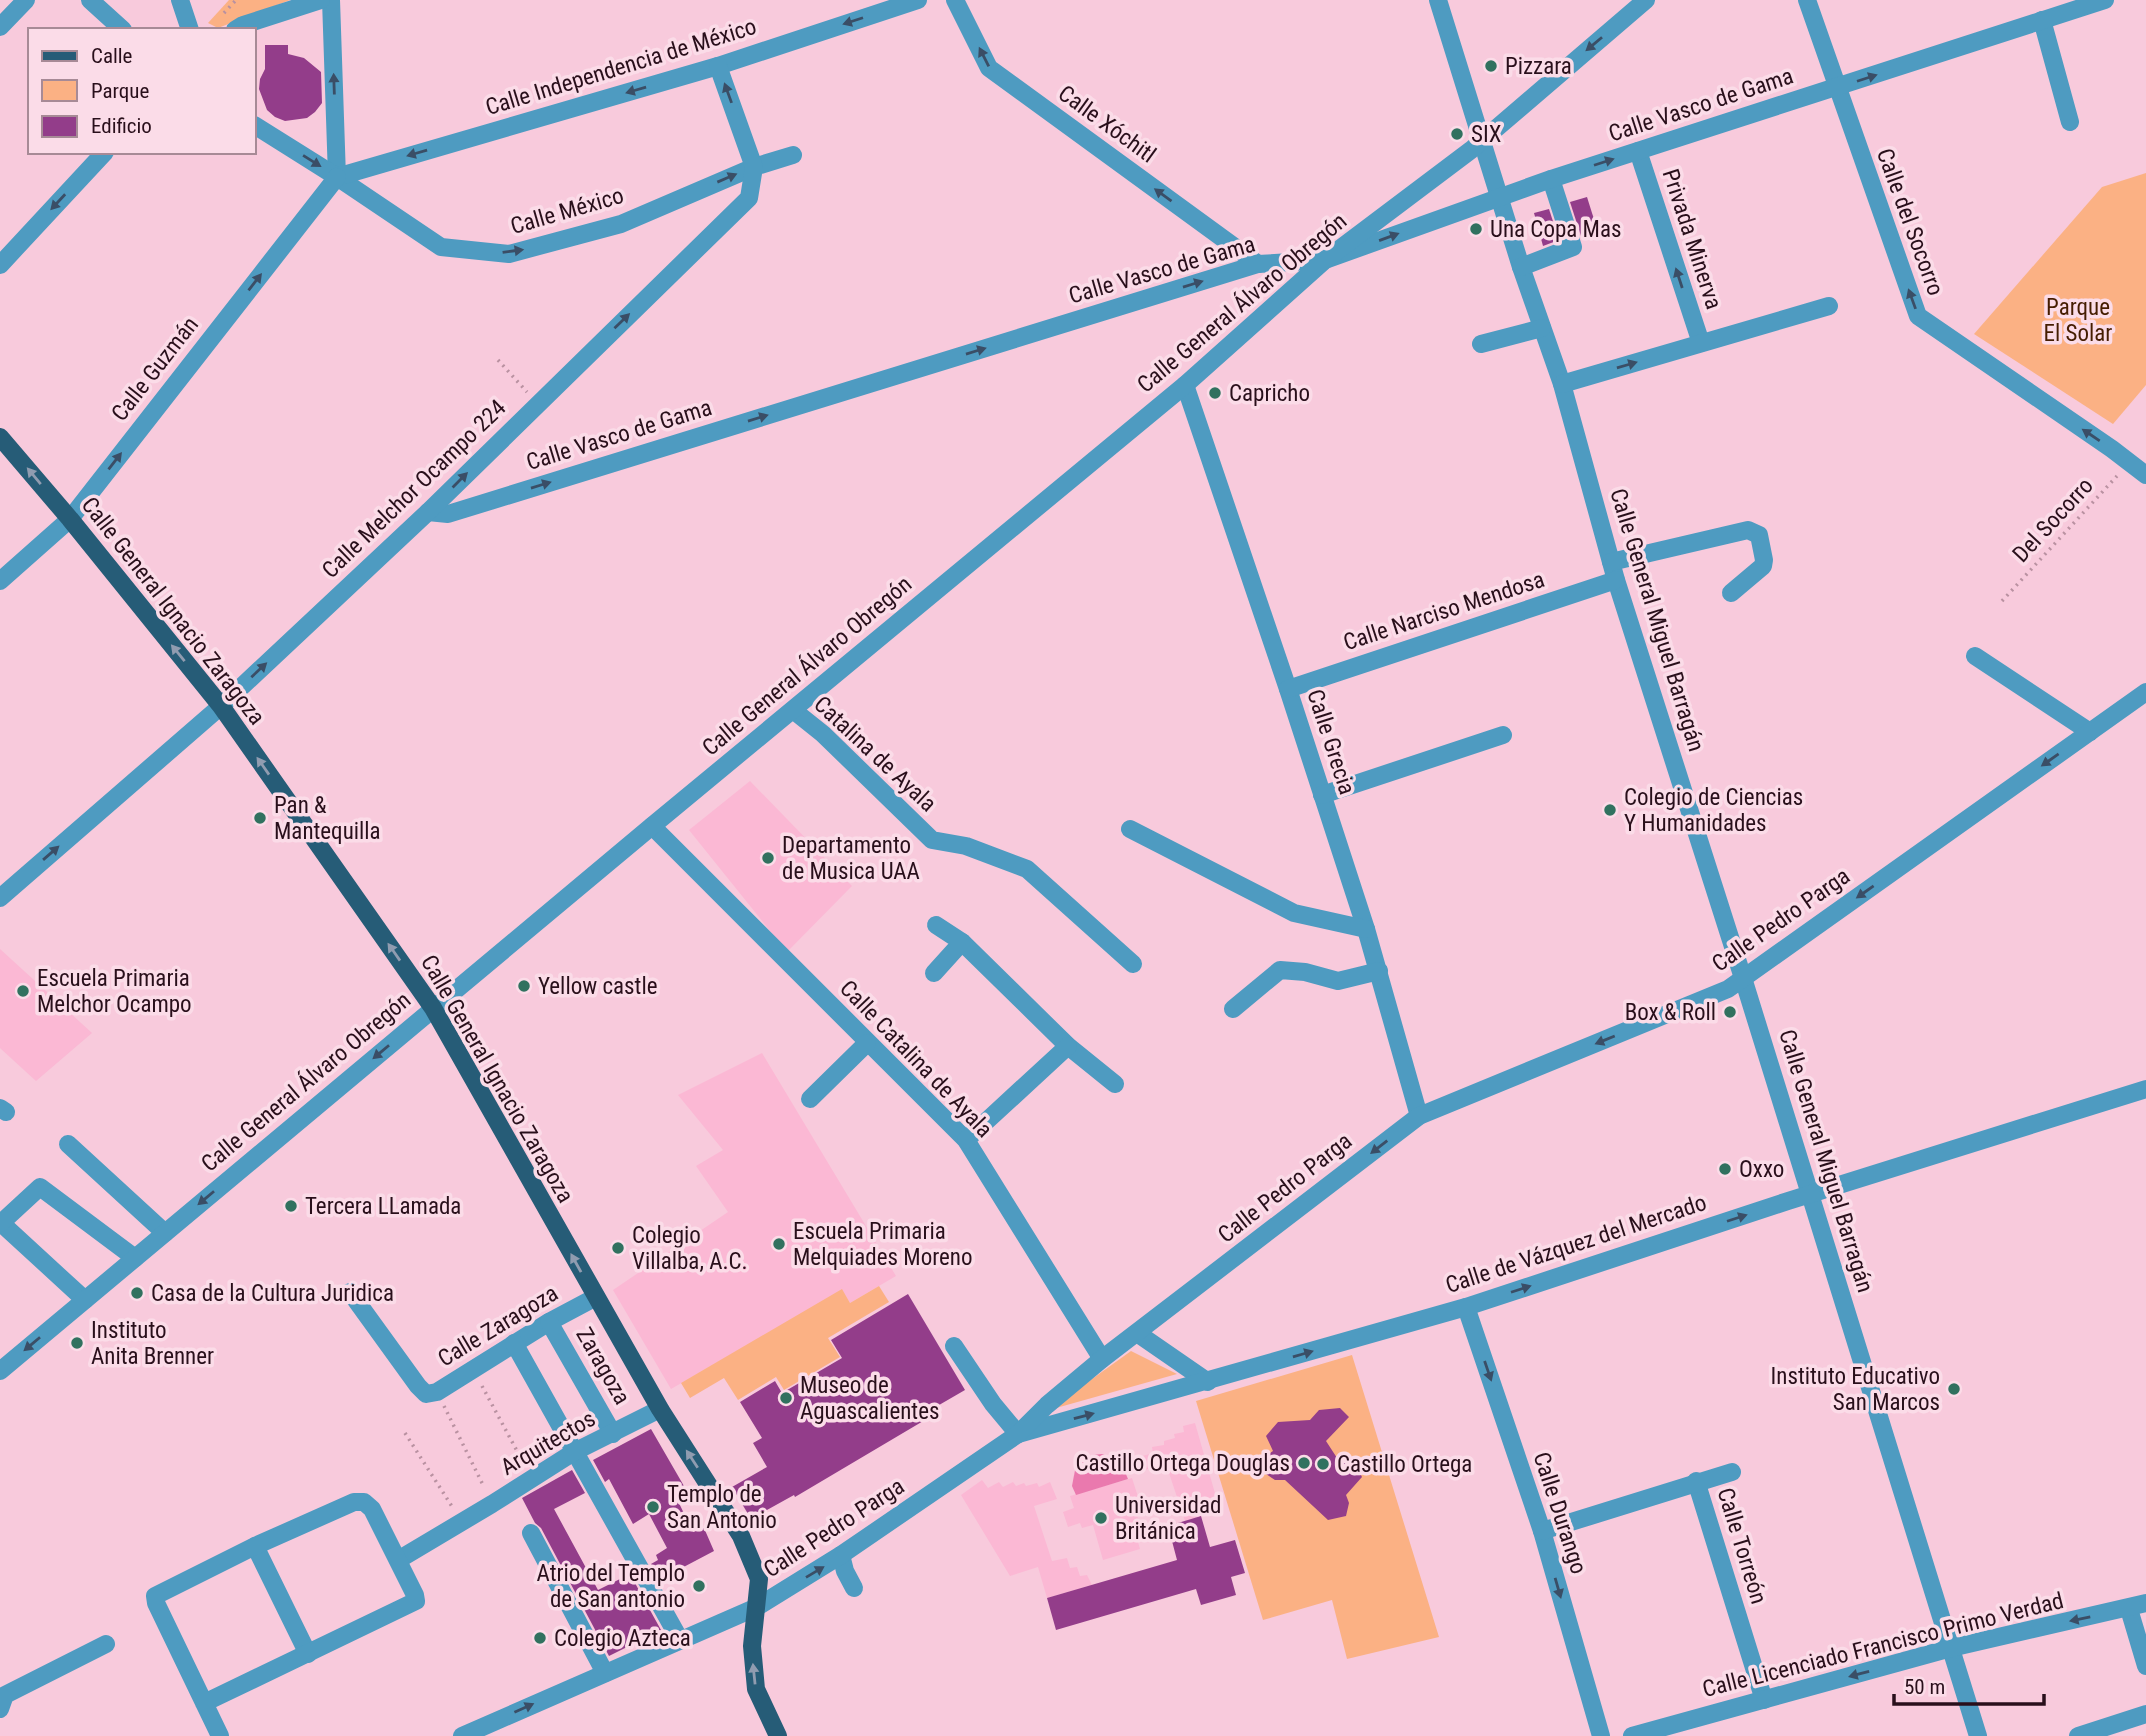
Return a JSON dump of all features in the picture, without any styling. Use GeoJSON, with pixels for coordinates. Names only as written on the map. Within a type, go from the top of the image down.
{"type":"FeatureCollection","features":[{"type":"Feature","properties":{"kind":"main road","name":"Calle General Ignacio Zaragoza"},"geometry":{"type":"LineString","coordinates":[[0,437],[221,706],[433,1008],[660,1409],[741,1536],[758,1578],[752,1646],[756,1689],[778,1736]]}},
{"type":"Feature","properties":{"kind":"street"},"geometry":{"type":"LineString","coordinates":[[0,27],[26,0]]}},
{"type":"Feature","properties":{"kind":"street"},"geometry":{"type":"LineString","coordinates":[[90,0],[121,28]]}},
{"type":"Feature","properties":{"kind":"street"},"geometry":{"type":"LineString","coordinates":[[180,0],[189,28]]}},
{"type":"Feature","properties":{"kind":"street"},"geometry":{"type":"LineString","coordinates":[[238,28],[321,0]]}},
{"type":"Feature","properties":{"kind":"street"},"geometry":{"type":"LineString","coordinates":[[331,0],[337,177]]}},
{"type":"Feature","properties":{"kind":"street","name":"Calle Independencia de México"},"geometry":{"type":"LineString","coordinates":[[337,177],[718,66],[918,0]]}},
{"type":"Feature","properties":{"kind":"street","name":"Calle Xóchitl"},"geometry":{"type":"LineString","coordinates":[[956,0],[989,68],[1258,264]]}},
{"type":"Feature","properties":{"kind":"street","name":"Calle General Miguel Barragán"},"geometry":{"type":"LineString","coordinates":[[1438,0],[1521,267],[1562,384],[1616,580],[1811,1195],[1978,1736]]}},
{"type":"Feature","properties":{"kind":"street","name":"Calle General Álvaro Obregón"},"geometry":{"type":"LineString","coordinates":[[0,1371],[1185,385],[1325,260],[1471,150],[1646,0]]}},
{"type":"Feature","properties":{"kind":"street","name":"Calle del Socorro"},"geometry":{"type":"LineString","coordinates":[[1807,0],[1918,316],[2146,475]]}},
{"type":"Feature","properties":{"kind":"street","name":"Calle Vasco de Gama"},"geometry":{"type":"LineString","coordinates":[[428,512],[448,514],[1258,264],[1325,260],[1551,179],[2105,0]]}},
{"type":"Feature","properties":{"kind":"street"},"geometry":{"type":"LineString","coordinates":[[2042,20],[2070,122]]}},
{"type":"Feature","properties":{"kind":"street"},"geometry":{"type":"LineString","coordinates":[[718,66],[754,167]]}},
{"type":"Feature","properties":{"kind":"street","name":"Calle México"},"geometry":{"type":"LineString","coordinates":[[256,126],[441,247],[509,254],[621,224],[754,167],[793,155]]}},
{"type":"Feature","properties":{"kind":"street","name":"Privada Minerva"},"geometry":{"type":"LineString","coordinates":[[1638,151],[1701,343]]}},
{"type":"Feature","properties":{"kind":"street"},"geometry":{"type":"LineString","coordinates":[[0,264],[103,154]]}},
{"type":"Feature","properties":{"kind":"street","name":"Calle Melchor Ocampo 224"},"geometry":{"type":"LineString","coordinates":[[0,898],[221,706],[428,512],[750,198],[754,167]]}},
{"type":"Feature","properties":{"kind":"street","name":"Calle Guzmán"},"geometry":{"type":"LineString","coordinates":[[0,581],[70,519],[337,177]]}},
{"type":"Feature","properties":{"kind":"street"},"geometry":{"type":"LineString","coordinates":[[1521,267],[1573,247],[1551,179]]}},
{"type":"Feature","properties":{"kind":"street","name":"Privada Minerva"},"geometry":{"type":"LineString","coordinates":[[1562,384],[1829,306]]}},
{"type":"Feature","properties":{"kind":"street"},"geometry":{"type":"LineString","coordinates":[[1481,344],[1542,328]]}},
{"type":"Feature","properties":{"kind":"street","name":"Calle Grecia"},"geometry":{"type":"LineString","coordinates":[[1185,385],[1366,929],[1419,1116]]}},
{"type":"Feature","properties":{"kind":"street"},"geometry":{"type":"LineString","coordinates":[[1611,562],[1748,530],[1759,536],[1763,566],[1731,593]]}},
{"type":"Feature","properties":{"kind":"street","name":"Calle Narciso Mendosa"},"geometry":{"type":"LineString","coordinates":[[1288,689],[1616,580]]}},
{"type":"Feature","properties":{"kind":"street"},"geometry":{"type":"LineString","coordinates":[[1975,656],[2090,732]]}},
{"type":"Feature","properties":{"kind":"street","name":"Calle Pedro Parga"},"geometry":{"type":"LineString","coordinates":[[462,1736],[757,1607],[841,1555],[1018,1434],[1046,1405],[1102,1359],[1419,1116],[1728,989],[2145,695]]}},
{"type":"Feature","properties":{"kind":"street","name":"Catalina de Ayala"},"geometry":{"type":"LineString","coordinates":[[793,710],[823,734],[932,840],[966,846],[1027,869],[1133,964]]}},
{"type":"Feature","properties":{"kind":"street"},"geometry":{"type":"LineString","coordinates":[[1322,795],[1503,736]]}},
{"type":"Feature","properties":{"kind":"street","name":"Calle Catalina de Ayala"},"geometry":{"type":"LineString","coordinates":[[652,826],[966,1140],[1102,1359]]}},
{"type":"Feature","properties":{"kind":"street"},"geometry":{"type":"LineString","coordinates":[[1130,829],[1294,913],[1366,929]]}},
{"type":"Feature","properties":{"kind":"street"},"geometry":{"type":"LineString","coordinates":[[936,925],[962,942],[1068,1046],[1115,1084]]}},
{"type":"Feature","properties":{"kind":"street"},"geometry":{"type":"LineString","coordinates":[[934,973],[962,942]]}},
{"type":"Feature","properties":{"kind":"street"},"geometry":{"type":"LineString","coordinates":[[1233,1009],[1280,970],[1305,972],[1338,981],[1379,971]]}},
{"type":"Feature","properties":{"kind":"street"},"geometry":{"type":"LineString","coordinates":[[810,1099],[867,1043]]}},
{"type":"Feature","properties":{"kind":"street"},"geometry":{"type":"LineString","coordinates":[[966,1140],[1068,1046]]}},
{"type":"Feature","properties":{"kind":"street","name":"Calle de Vázquez del Mercado"},"geometry":{"type":"LineString","coordinates":[[1018,1434],[1466,1307],[2146,1089]]}},
{"type":"Feature","properties":{"kind":"street"},"geometry":{"type":"LineString","coordinates":[[68,1144],[165,1233]]}},
{"type":"Feature","properties":{"kind":"street"},"geometry":{"type":"LineString","coordinates":[[85,1300],[1,1222],[40,1188],[135,1258]]}},
{"type":"Feature","properties":{"kind":"street"},"geometry":{"type":"LineString","coordinates":[[350,1292],[418,1386],[431,1393]]}},
{"type":"Feature","properties":{"kind":"street","name":"Calle Zaragoza"},"geometry":{"type":"LineString","coordinates":[[431,1393],[596,1297]]}},
{"type":"Feature","properties":{"kind":"street","name":"Calle Durango"},"geometry":{"type":"LineString","coordinates":[[1466,1307],[1542,1531],[1601,1736]]}},
{"type":"Feature","properties":{"kind":"street","name":"Zaragoza"},"geometry":{"type":"LineString","coordinates":[[549,1322],[613,1434]]}},
{"type":"Feature","properties":{"kind":"street"},"geometry":{"type":"LineString","coordinates":[[1137,1333],[1208,1382]]}},
{"type":"Feature","properties":{"kind":"street"},"geometry":{"type":"LineString","coordinates":[[514,1343],[680,1640]]}},
{"type":"Feature","properties":{"kind":"street"},"geometry":{"type":"LineString","coordinates":[[954,1346],[993,1404],[1018,1434]]}},
{"type":"Feature","properties":{"kind":"street","name":"Arquitectos"},"geometry":{"type":"LineString","coordinates":[[398,1560],[574,1452],[660,1409]]}},
{"type":"Feature","properties":{"kind":"street"},"geometry":{"type":"LineString","coordinates":[[1696,1481],[1732,1472]]}},
{"type":"Feature","properties":{"kind":"street","name":"Calle Torreón"},"geometry":{"type":"LineString","coordinates":[[1542,1531],[1696,1481],[1764,1700]]}},
{"type":"Feature","properties":{"kind":"street"},"geometry":{"type":"LineString","coordinates":[[204,1703],[416,1601],[372,1508],[364,1503],[354,1503],[255,1546],[155,1596],[156,1603],[204,1703],[220,1736]]}},
{"type":"Feature","properties":{"kind":"street"},"geometry":{"type":"LineString","coordinates":[[531,1533],[605,1673]]}},
{"type":"Feature","properties":{"kind":"street"},"geometry":{"type":"LineString","coordinates":[[255,1546],[308,1654]]}},
{"type":"Feature","properties":{"kind":"street"},"geometry":{"type":"LineString","coordinates":[[841,1555],[845,1571],[854,1588]]}},
{"type":"Feature","properties":{"kind":"street"},"geometry":{"type":"LineString","coordinates":[[2137,1606],[2146,1666]]}},
{"type":"Feature","properties":{"kind":"street","name":"Calle Licenciado Francisco Primo Verdad"},"geometry":{"type":"LineString","coordinates":[[1633,1736],[1951,1648],[2137,1606]]}},
{"type":"Feature","properties":{"kind":"street"},"geometry":{"type":"LineString","coordinates":[[0,1709],[5,1695],[106,1644]]}},
{"type":"Feature","properties":{"kind":"street"},"geometry":{"type":"LineString","coordinates":[[2078,1736],[2146,1714]]}},
{"type":"Feature","properties":{"kind":"path"},"geometry":{"type":"LineString","coordinates":[[498,360],[537,403]]}},
{"type":"Feature","properties":{"kind":"path","name":"Del Socorro"},"geometry":{"type":"LineString","coordinates":[[2002,601],[2129,462]]}},
{"type":"Feature","properties":{"kind":"path"},"geometry":{"type":"LineString","coordinates":[[472,1368],[532,1478]]}},
{"type":"Feature","properties":{"kind":"path"},"geometry":{"type":"LineString","coordinates":[[431,1393],[492,1504]]}},
{"type":"Feature","properties":{"kind":"path"},"geometry":{"type":"LineString","coordinates":[[405,1433],[462,1522]]}},
{"type":"Feature","properties":{"kind":"shaded area","name":"Departamento de Musica UAA"},"geometry":{"type":"Polygon","coordinates":[[[750,781],[852,886],[787,952],[689,830],[750,781]]]}},
{"type":"Feature","properties":{"kind":"shaded area","name":"Escuela Primaria Melchor Ocampo"},"geometry":{"type":"Polygon","coordinates":[[[0,949],[92,1033],[36,1081],[0,1048],[0,949]]]}},
{"type":"Feature","properties":{"kind":"shaded area","name":"Escuela Primaria Melquiades Moreno"},"geometry":{"type":"Polygon","coordinates":[[[762,1053],[896,1276],[850,1303],[842,1290],[671,1389],[613,1290],[728,1212],[696,1166],[723,1150],[678,1095],[762,1053]]]}},
{"type":"Feature","properties":{"kind":"shaded area"},"geometry":{"type":"Polygon","coordinates":[[[1195,1423],[1220,1511],[1185,1521],[1166,1464],[1144,1470],[1139,1457],[1153,1453],[1152,1447],[1164,1445],[1164,1441],[1175,1438],[1174,1434],[1184,1432],[1183,1426],[1195,1423]]]}},
{"type":"Feature","properties":{"kind":"shaded area"},"geometry":{"type":"Polygon","coordinates":[[[1102,1454],[1120,1460],[1128,1479],[1076,1495],[1072,1486],[1076,1465],[1092,1455],[1102,1454]]]}},
{"type":"Feature","properties":{"kind":"shaded area","name":"Universidad Británica"},"geometry":{"type":"Polygon","coordinates":[[[1132,1478],[1141,1506],[1135,1509],[1143,1533],[1136,1535],[1140,1549],[1103,1560],[1093,1525],[1082,1528],[1080,1523],[1068,1527],[1063,1512],[1074,1508],[1070,1496],[1132,1478]]]}},
{"type":"Feature","properties":{"kind":"shaded area"},"geometry":{"type":"Polygon","coordinates":[[[982,1480],[988,1488],[999,1482],[1003,1487],[1013,1482],[1016,1486],[1037,1483],[1039,1487],[1050,1482],[1057,1499],[1034,1506],[1052,1561],[1067,1558],[1070,1568],[1077,1567],[1080,1576],[1087,1575],[1092,1585],[1047,1598],[1038,1567],[1010,1576],[961,1495],[982,1480]]]}},
{"type":"Feature","properties":{"kind":"green space"},"geometry":{"type":"Polygon","coordinates":[[[229,0],[290,0],[218,28],[208,23],[229,0]]]}},
{"type":"Feature","properties":{"kind":"green space","name":"Parque El Solar"},"geometry":{"type":"Polygon","coordinates":[[[2146,173],[2146,385],[2113,424],[1974,334],[2102,187],[2146,173]]]}},
{"type":"Feature","properties":{"kind":"green space"},"geometry":{"type":"Polygon","coordinates":[[[879,1286],[889,1302],[828,1338],[840,1357],[784,1390],[776,1377],[738,1400],[724,1378],[690,1398],[681,1383],[842,1289],[850,1303],[879,1286]]]}},
{"type":"Feature","properties":{"kind":"green space"},"geometry":{"type":"Polygon","coordinates":[[[1131,1351],[1177,1374],[1049,1410],[1131,1351]]]}},
{"type":"Feature","properties":{"kind":"green space"},"geometry":{"type":"Polygon","coordinates":[[[1352,1355],[1439,1637],[1347,1659],[1332,1600],[1263,1620],[1196,1401],[1352,1355]]]}},
{"type":"Feature","properties":{"kind":"building"},"geometry":{"type":"Polygon","coordinates":[[[265,45],[288,45],[288,54],[304,58],[321,72],[322,103],[307,118],[285,121],[267,110],[259,89],[265,69],[265,45]]]}},
{"type":"Feature","properties":{"kind":"building"},"geometry":{"type":"Polygon","coordinates":[[[1587,197],[1598,232],[1581,236],[1570,202],[1587,197]]]}},
{"type":"Feature","properties":{"kind":"building"},"geometry":{"type":"Polygon","coordinates":[[[1549,209],[1559,240],[1543,246],[1534,213],[1549,209]]]}},
{"type":"Feature","properties":{"kind":"building","name":"Museo de Aguascalientes"},"geometry":{"type":"Polygon","coordinates":[[[908,1294],[965,1390],[927,1412],[930,1417],[795,1497],[794,1495],[751,1519],[732,1487],[767,1467],[753,1443],[762,1438],[740,1402],[775,1381],[782,1393],[842,1358],[831,1340],[908,1294]]]}},
{"type":"Feature","properties":{"kind":"building","name":"Castillo Ortega Douglas"},"geometry":{"type":"Polygon","coordinates":[[[1340,1408],[1349,1417],[1326,1441],[1339,1461],[1356,1465],[1362,1477],[1346,1495],[1349,1503],[1346,1516],[1328,1520],[1285,1480],[1275,1480],[1263,1472],[1261,1459],[1273,1451],[1266,1436],[1278,1422],[1310,1420],[1319,1410],[1340,1408]]]}},
{"type":"Feature","properties":{"kind":"building","name":"Templo de San Antonio"},"geometry":{"type":"Polygon","coordinates":[[[651,1429],[688,1493],[677,1499],[693,1532],[704,1528],[714,1551],[659,1580],[651,1564],[658,1560],[656,1555],[667,1548],[649,1514],[633,1524],[609,1479],[605,1482],[593,1460],[651,1429]]]}},
{"type":"Feature","properties":{"kind":"building"},"geometry":{"type":"Polygon","coordinates":[[[572,1470],[585,1493],[554,1509],[598,1590],[630,1574],[661,1630],[609,1656],[541,1528],[535,1523],[522,1498],[572,1470]]]}},
{"type":"Feature","properties":{"kind":"building"},"geometry":{"type":"Polygon","coordinates":[[[1201,1516],[1210,1547],[1235,1540],[1245,1573],[1231,1577],[1236,1595],[1201,1605],[1196,1589],[1056,1630],[1047,1598],[1177,1560],[1168,1526],[1201,1516]]]}},
{"type":"Feature","properties":{"kind":"place","name":"Pizzara"},"geometry":{"type":"Point","coordinates":[1491,66]}},
{"type":"Feature","properties":{"kind":"place","name":"SIX"},"geometry":{"type":"Point","coordinates":[1457,134]}},
{"type":"Feature","properties":{"kind":"place","name":"Una Copa Mas"},"geometry":{"type":"Point","coordinates":[1476,229]}},
{"type":"Feature","properties":{"kind":"place","name":"Capricho"},"geometry":{"type":"Point","coordinates":[1215,393]}},
{"type":"Feature","properties":{"kind":"place","name":"Colegio de Ciencias Y Humanidades"},"geometry":{"type":"Point","coordinates":[1610,810]}},
{"type":"Feature","properties":{"kind":"place","name":"Pan & Mantequilla"},"geometry":{"type":"Point","coordinates":[260,818]}},
{"type":"Feature","properties":{"kind":"place","name":"Departamento de Musica UAA"},"geometry":{"type":"Point","coordinates":[768,858]}},
{"type":"Feature","properties":{"kind":"place","name":"Yellow castle"},"geometry":{"type":"Point","coordinates":[524,986]}},
{"type":"Feature","properties":{"kind":"place","name":"Escuela Primaria Melchor Ocampo"},"geometry":{"type":"Point","coordinates":[23,991]}},
{"type":"Feature","properties":{"kind":"place","name":"Box & Roll"},"geometry":{"type":"Point","coordinates":[1730,1012]}},
{"type":"Feature","properties":{"kind":"place","name":"Oxxo"},"geometry":{"type":"Point","coordinates":[1725,1169]}},
{"type":"Feature","properties":{"kind":"place","name":"Tercera LLamada"},"geometry":{"type":"Point","coordinates":[291,1206]}},
{"type":"Feature","properties":{"kind":"place","name":"Escuela Primaria Melquiades Moreno"},"geometry":{"type":"Point","coordinates":[779,1244]}},
{"type":"Feature","properties":{"kind":"place","name":"Colegio Villalba, A.C."},"geometry":{"type":"Point","coordinates":[618,1248]}},
{"type":"Feature","properties":{"kind":"place","name":"Casa de la Cultura Juridica"},"geometry":{"type":"Point","coordinates":[137,1293]}},
{"type":"Feature","properties":{"kind":"place","name":"Instituto Anita Brenner"},"geometry":{"type":"Point","coordinates":[77,1343]}},
{"type":"Feature","properties":{"kind":"place","name":"Instituto Educativo San Marcos"},"geometry":{"type":"Point","coordinates":[1954,1389]}},
{"type":"Feature","properties":{"kind":"place","name":"Museo de Aguascalientes"},"geometry":{"type":"Point","coordinates":[786,1398]}},
{"type":"Feature","properties":{"kind":"place","name":"Castillo Ortega Douglas"},"geometry":{"type":"Point","coordinates":[1304,1463]}},
{"type":"Feature","properties":{"kind":"place","name":"Castillo Ortega"},"geometry":{"type":"Point","coordinates":[1323,1464]}},
{"type":"Feature","properties":{"kind":"place","name":"Templo de San Antonio"},"geometry":{"type":"Point","coordinates":[653,1507]}},
{"type":"Feature","properties":{"kind":"place","name":"Universidad Británica"},"geometry":{"type":"Point","coordinates":[1101,1518]}},
{"type":"Feature","properties":{"kind":"place","name":"Atrio del Templo de San antonio"},"geometry":{"type":"Point","coordinates":[699,1586]}},
{"type":"Feature","properties":{"kind":"place","name":"Colegio Azteca"},"geometry":{"type":"Point","coordinates":[540,1638]}}]}
